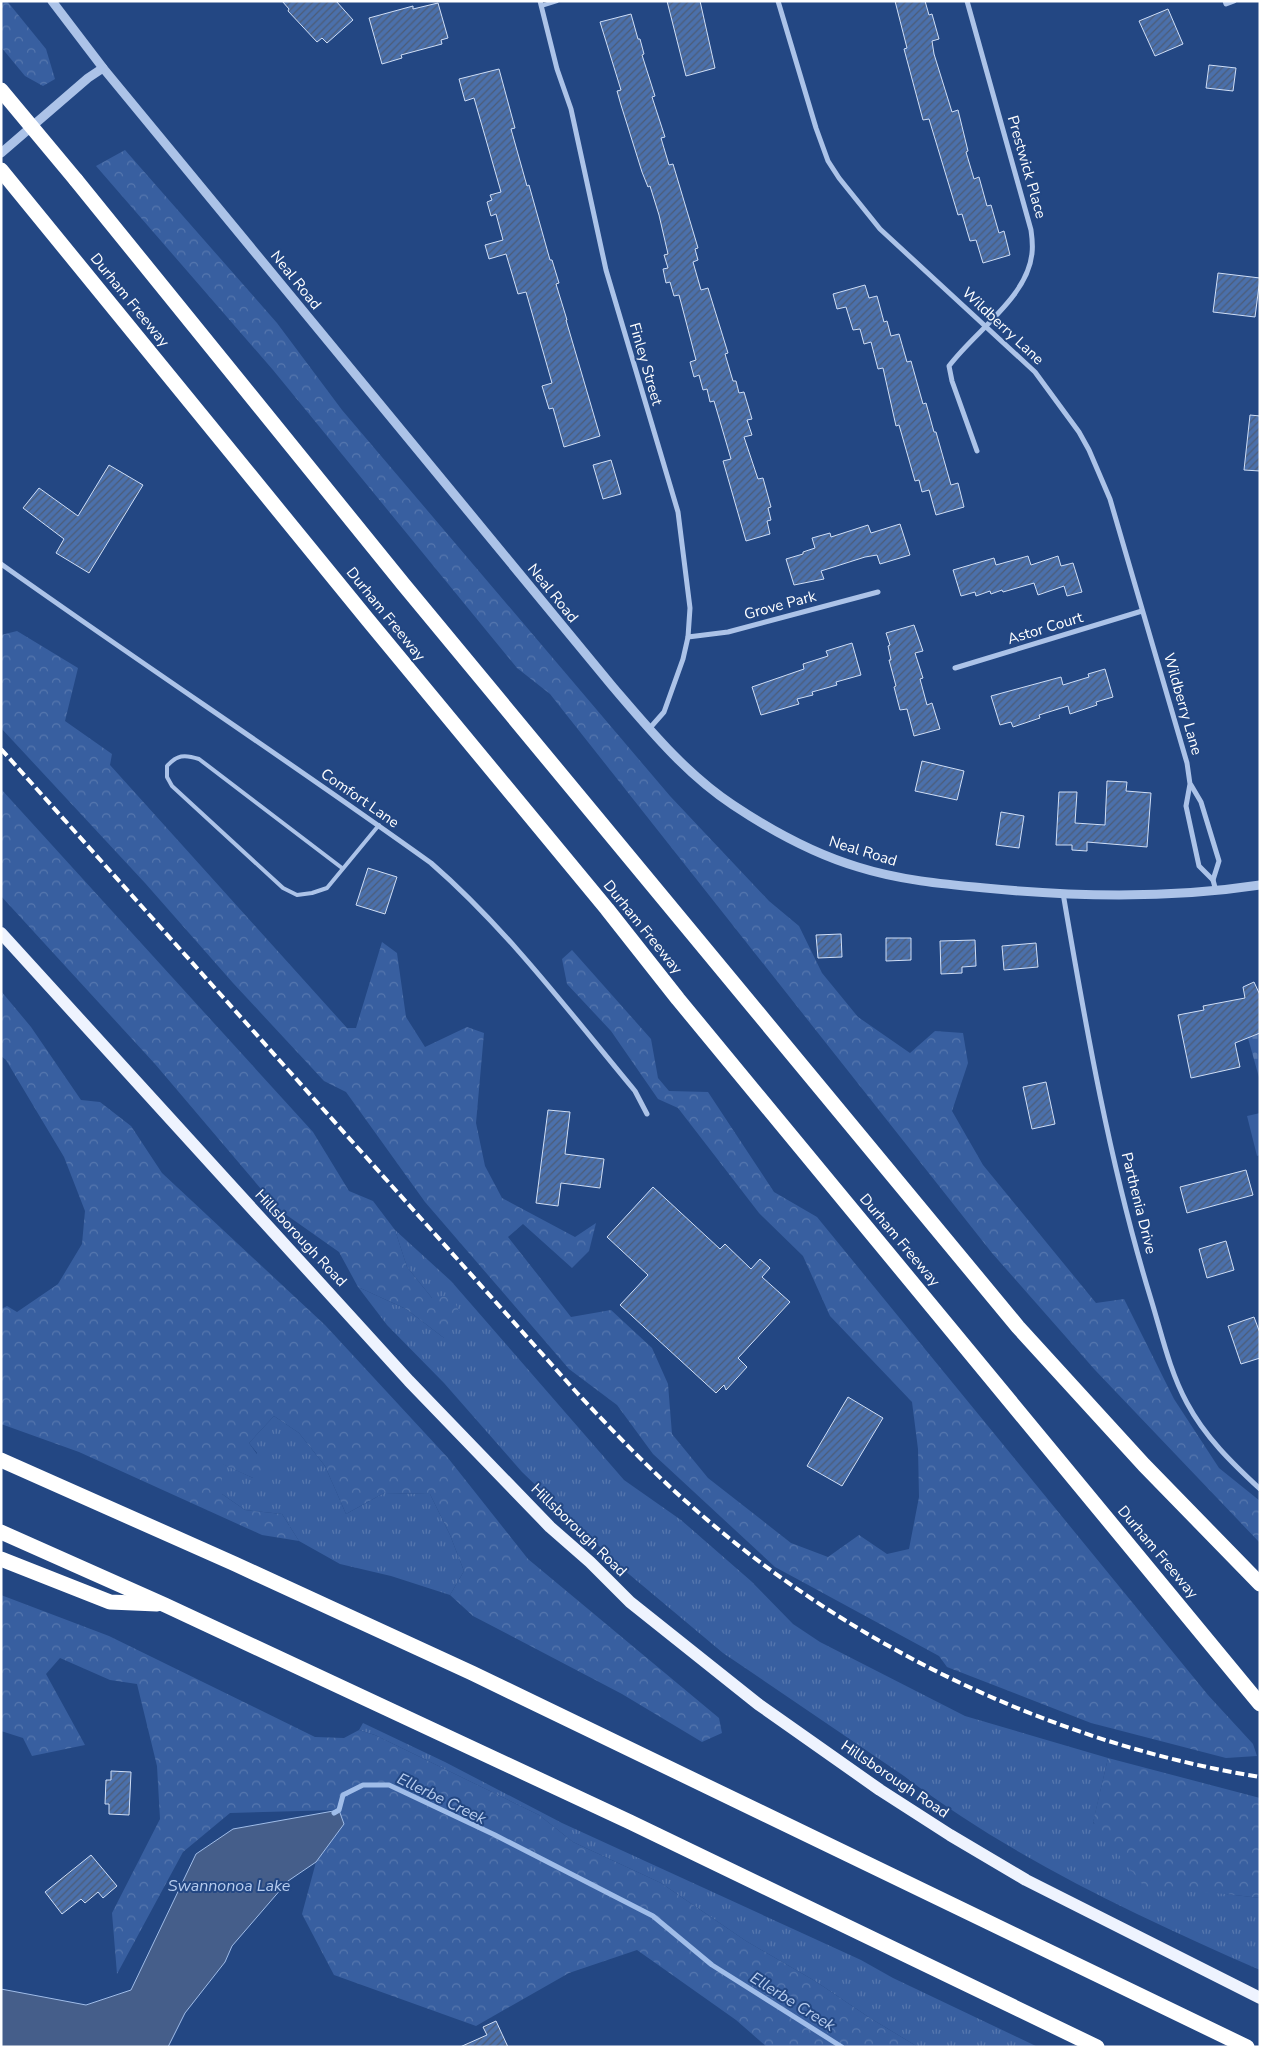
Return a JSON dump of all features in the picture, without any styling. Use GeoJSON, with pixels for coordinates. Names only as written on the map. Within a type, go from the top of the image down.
{"type":"FeatureCollection","features":[{"type":"Feature","properties":{"kind":"highway"},"geometry":{"type":"LineString","coordinates":[[1,90],[404,585],[1006,1312],[1144,1465],[1260,1584]]}},
{"type":"Feature","properties":{"kind":"highway","name":"Durham Freeway"},"geometry":{"type":"LineString","coordinates":[[1,170],[368,620],[607,909],[685,1007],[1260,1704]]}},
{"type":"Feature","properties":{"kind":"highway"},"geometry":{"type":"LineString","coordinates":[[1,1460],[235,1564],[463,1669],[1247,2047]]}},
{"type":"Feature","properties":{"kind":"highway"},"geometry":{"type":"LineString","coordinates":[[1,1532],[166,1604],[630,1822],[1097,2047]]}},
{"type":"Feature","properties":{"kind":"highway"},"geometry":{"type":"LineString","coordinates":[[1,1559],[110,1602],[166,1604]]}},
{"type":"Feature","properties":{"kind":"main road","name":"Hillsborough Road"},"geometry":{"type":"LineString","coordinates":[[1,933],[409,1380],[550,1527],[590,1562],[630,1602],[758,1704],[880,1790],[934,1825],[1026,1880],[1260,1998]]}},
{"type":"Feature","properties":{"kind":"street","name":"Neal Road"},"geometry":{"type":"LineString","coordinates":[[52,1],[104,68],[649,729],[708,787],[734,805],[803,846],[836,860],[885,874],[932,883],[1030,892],[1163,895],[1260,885]]}},
{"type":"Feature","properties":{"kind":"street","name":"Wildberry Lane"},"geometry":{"type":"LineString","coordinates":[[778,1],[816,128],[828,161],[839,178],[880,229],[984,326],[1020,356],[1035,372],[1079,432],[1110,499],[1187,762],[1190,784],[1186,806],[1199,866],[1213,880],[1216,891]]}},
{"type":"Feature","properties":{"kind":"street","name":"Prestwick Place"},"geometry":{"type":"LineString","coordinates":[[968,1],[1031,230],[1032,253],[1027,275],[1016,294],[984,326],[949,366],[952,381],[977,452]]}},
{"type":"Feature","properties":{"kind":"street"},"geometry":{"type":"LineString","coordinates":[[1226,1],[1226,4],[1234,1]]}},
{"type":"Feature","properties":{"kind":"street","name":"Finley Street"},"geometry":{"type":"LineString","coordinates":[[540,4],[557,69],[571,109],[606,270],[678,512],[689,586],[688,637],[683,660],[664,712],[649,729]]}},
{"type":"Feature","properties":{"kind":"street"},"geometry":{"type":"LineString","coordinates":[[1,153],[88,78],[104,68]]}},
{"type":"Feature","properties":{"kind":"street","name":"Comfort Lane"},"geometry":{"type":"LineString","coordinates":[[1,564],[431,862],[465,892],[509,941],[635,1091],[647,1114]]}},
{"type":"Feature","properties":{"kind":"street","name":"Grove Park"},"geometry":{"type":"LineString","coordinates":[[688,637],[728,632],[878,592]]}},
{"type":"Feature","properties":{"kind":"street","name":"Astor Court"},"geometry":{"type":"LineString","coordinates":[[955,668],[1142,611]]}},
{"type":"Feature","properties":{"kind":"street","name":"Wildberry Lane"},"geometry":{"type":"LineString","coordinates":[[1190,784],[1201,802],[1219,861],[1213,880]]}},
{"type":"Feature","properties":{"kind":"street","name":"Parthenia Drive"},"geometry":{"type":"LineString","coordinates":[[1062,893],[1117,1172],[1142,1270],[1177,1381],[1186,1402],[1209,1436],[1260,1489]]}},
{"type":"Feature","properties":{"kind":"lane"},"geometry":{"type":"LineString","coordinates":[[540,4],[558,1]]}},
{"type":"Feature","properties":{"kind":"lane"},"geometry":{"type":"LineString","coordinates":[[342,868],[199,759],[186,755],[175,757],[167,766],[167,777],[172,786],[283,888],[297,895],[327,888],[379,825]]}},
{"type":"Feature","properties":{"kind":"green space"},"geometry":{"type":"Polygon","coordinates":[[[1,1],[7,1],[46,49],[55,79],[43,86],[25,76],[1,47],[1,1]]]}},
{"type":"Feature","properties":{"kind":"green space"},"geometry":{"type":"Polygon","coordinates":[[[125,150],[277,323],[342,410],[670,796],[769,901],[799,926],[822,973],[858,1017],[910,1053],[935,1031],[963,1033],[968,1063],[952,1111],[983,1165],[1096,1303],[1124,1299],[1174,1399],[1219,1468],[1260,1501],[1260,1543],[1095,1370],[992,1253],[550,694],[517,668],[273,370],[96,166],[125,150]]]}},
{"type":"Feature","properties":{"kind":"green space"},"geometry":{"type":"Polygon","coordinates":[[[17,631],[78,668],[65,721],[112,754],[110,765],[347,1028],[356,1028],[382,942],[397,953],[406,1017],[425,1047],[467,1027],[484,1033],[476,1123],[485,1166],[502,1198],[575,1237],[596,1223],[589,1251],[572,1268],[523,1224],[508,1237],[571,1317],[611,1310],[652,1348],[668,1384],[672,1434],[708,1478],[791,1543],[828,1557],[859,1535],[887,1554],[909,1549],[919,1497],[918,1449],[912,1402],[830,1316],[803,1256],[759,1213],[678,1108],[658,1099],[611,1031],[567,984],[562,959],[572,950],[651,1039],[658,1078],[669,1091],[708,1092],[774,1192],[817,1217],[1208,1695],[1253,1744],[1257,1756],[1226,1758],[1091,1723],[947,1667],[939,1656],[775,1567],[653,1454],[617,1405],[569,1369],[425,1202],[346,1092],[324,1081],[233,983],[145,883],[1,728],[1,635],[17,631]]]}},
{"type":"Feature","properties":{"kind":"green space"},"geometry":{"type":"Polygon","coordinates":[[[1,789],[313,1132],[349,1191],[373,1201],[395,1230],[407,1267],[432,1298],[452,1295],[462,1319],[444,1338],[406,1309],[358,1287],[339,1252],[278,1209],[155,1064],[1,896],[1,789]]]}},
{"type":"Feature","properties":{"kind":"green space"},"geometry":{"type":"Polygon","coordinates":[[[1,991],[31,1027],[81,1100],[100,1102],[131,1126],[162,1173],[325,1325],[448,1458],[528,1559],[719,1718],[722,1733],[702,1742],[622,1694],[473,1616],[450,1595],[464,1571],[450,1535],[430,1494],[384,1493],[346,1514],[325,1466],[299,1433],[274,1416],[249,1443],[270,1472],[253,1478],[222,1464],[222,1494],[245,1510],[282,1514],[299,1541],[262,1535],[79,1452],[1,1424],[1,1309],[7,1306],[17,1312],[58,1284],[82,1244],[85,1211],[64,1157],[6,1060],[1,1056],[1,991]]]}},
{"type":"Feature","properties":{"kind":"green space"},"geometry":{"type":"Polygon","coordinates":[[[1260,1033],[1260,1081],[1248,1038],[1260,1033]]]}},
{"type":"Feature","properties":{"kind":"green space"},"geometry":{"type":"Polygon","coordinates":[[[1260,1113],[1260,1155],[1257,1156],[1247,1116],[1260,1113]]]}},
{"type":"Feature","properties":{"kind":"green space"},"geometry":{"type":"Polygon","coordinates":[[[395,1230],[451,1281],[624,1480],[681,1520],[751,1581],[793,1624],[820,1642],[965,1716],[1108,1758],[1093,1823],[1226,1894],[1260,1898],[1260,1970],[1076,1884],[945,1806],[723,1653],[624,1570],[522,1472],[444,1383],[387,1325],[358,1287],[406,1309],[444,1338],[432,1298],[407,1267],[395,1230]]]}},
{"type":"Feature","properties":{"kind":"green space"},"geometry":{"type":"Polygon","coordinates":[[[274,1416],[299,1433],[325,1466],[346,1514],[384,1493],[430,1494],[450,1535],[464,1571],[450,1595],[391,1576],[340,1564],[299,1541],[282,1514],[245,1510],[222,1494],[221,1463],[253,1478],[257,1453],[249,1443],[274,1416]]]}},
{"type":"Feature","properties":{"kind":"green space"},"geometry":{"type":"Polygon","coordinates":[[[1,1595],[109,1636],[315,1737],[344,1738],[359,1730],[375,1735],[539,1815],[573,1842],[661,1883],[746,1941],[815,1981],[918,2047],[767,2047],[736,2020],[637,1950],[569,1973],[476,2026],[334,1975],[302,1914],[316,1862],[344,1824],[339,1810],[230,1813],[183,1852],[117,1974],[112,1913],[160,1819],[157,1766],[137,1684],[110,1680],[60,1658],[46,1674],[85,1745],[32,1756],[23,1738],[1,1731],[1,1595]]]}},
{"type":"Feature","properties":{"kind":"green space"},"geometry":{"type":"Polygon","coordinates":[[[363,1723],[445,1762],[562,1823],[861,1960],[893,1978],[1038,2047],[918,2047],[815,1981],[746,1941],[661,1883],[573,1842],[539,1815],[375,1735],[359,1730],[363,1723]]]}},
{"type":"Feature","properties":{"kind":"green space"},"geometry":{"type":"Polygon","coordinates":[[[1108,1758],[1260,1798],[1260,1898],[1146,1889],[1093,1822],[1108,1758]]]}},
{"type":"Feature","properties":{"kind":"water","name":"Swannonoa Lake"},"geometry":{"type":"Polygon","coordinates":[[[339,1810],[344,1824],[316,1862],[288,1881],[232,1946],[225,1962],[185,2013],[168,2047],[1,2047],[1,1989],[86,2005],[131,1990],[196,1854],[233,1829],[339,1810]]]}},
{"type":"Feature","properties":{"kind":"building"},"geometry":{"type":"Polygon","coordinates":[[[282,1],[336,1],[353,20],[327,43],[322,38],[317,42],[288,11],[289,9],[282,1]]]}},
{"type":"Feature","properties":{"kind":"building"},"geometry":{"type":"Polygon","coordinates":[[[667,1],[700,1],[715,68],[686,76],[667,1]]]}},
{"type":"Feature","properties":{"kind":"building"},"geometry":{"type":"Polygon","coordinates":[[[895,1],[925,1],[929,15],[932,14],[939,39],[932,41],[934,54],[952,112],[958,110],[968,151],[966,152],[974,179],[979,177],[987,206],[991,205],[999,233],[1004,231],[1010,255],[983,263],[976,240],[970,241],[962,214],[958,215],[929,119],[923,120],[904,49],[907,48],[895,1]]]}},
{"type":"Feature","properties":{"kind":"building"},"geometry":{"type":"Polygon","coordinates":[[[438,3],[448,38],[441,40],[442,44],[401,55],[402,58],[382,64],[369,18],[413,6],[413,9],[438,3]]]}},
{"type":"Feature","properties":{"kind":"building"},"geometry":{"type":"Polygon","coordinates":[[[1168,9],[1183,44],[1155,56],[1139,21],[1168,9]]]}},
{"type":"Feature","properties":{"kind":"building"},"geometry":{"type":"Polygon","coordinates":[[[631,14],[638,39],[640,39],[644,54],[642,55],[655,96],[652,97],[665,137],[661,138],[669,165],[673,164],[698,248],[695,249],[698,260],[693,262],[701,290],[708,288],[728,353],[725,354],[733,381],[736,381],[739,393],[744,392],[752,419],[747,420],[752,435],[744,437],[758,479],[763,478],[771,507],[768,508],[771,520],[767,521],[770,534],[746,541],[723,461],[731,459],[714,401],[710,402],[707,389],[703,390],[699,375],[694,377],[690,362],[696,360],[679,295],[674,296],[670,282],[666,283],[663,269],[668,268],[664,255],[668,254],[659,215],[650,186],[648,187],[642,172],[621,105],[617,91],[621,90],[600,22],[631,14]]]}},
{"type":"Feature","properties":{"kind":"building"},"geometry":{"type":"Polygon","coordinates":[[[1209,65],[1236,68],[1233,91],[1206,88],[1209,65]]]}},
{"type":"Feature","properties":{"kind":"building"},"geometry":{"type":"Polygon","coordinates":[[[499,69],[515,128],[511,129],[550,260],[552,260],[559,283],[556,284],[600,436],[564,447],[553,408],[549,409],[542,386],[552,383],[526,292],[518,294],[506,254],[489,259],[485,245],[503,240],[496,214],[491,216],[487,202],[492,200],[490,195],[501,192],[474,98],[465,101],[459,79],[499,69]]]}},
{"type":"Feature","properties":{"kind":"building"},"geometry":{"type":"Polygon","coordinates":[[[1218,273],[1260,278],[1255,317],[1213,312],[1218,273]]]}},
{"type":"Feature","properties":{"kind":"building"},"geometry":{"type":"Polygon","coordinates":[[[865,285],[869,298],[877,296],[884,322],[887,321],[891,336],[899,334],[907,362],[911,361],[923,404],[926,403],[934,432],[936,432],[951,485],[958,483],[964,507],[936,515],[929,490],[922,492],[919,480],[915,481],[899,425],[896,426],[883,368],[878,369],[871,342],[864,344],[860,329],[853,330],[846,307],[837,309],[833,294],[865,285]]]}},
{"type":"Feature","properties":{"kind":"building"},"geometry":{"type":"Polygon","coordinates":[[[1250,415],[1260,416],[1260,471],[1244,470],[1250,415]]]}},
{"type":"Feature","properties":{"kind":"building"},"geometry":{"type":"Polygon","coordinates":[[[611,460],[621,494],[603,499],[593,465],[611,460]]]}},
{"type":"Feature","properties":{"kind":"building"},"geometry":{"type":"Polygon","coordinates":[[[109,465],[143,485],[89,573],[56,553],[64,539],[23,508],[39,488],[78,516],[109,465]]]}},
{"type":"Feature","properties":{"kind":"building"},"geometry":{"type":"Polygon","coordinates":[[[900,524],[910,555],[880,564],[877,555],[865,557],[821,571],[824,579],[794,585],[786,559],[815,548],[812,538],[830,533],[831,537],[868,525],[871,533],[900,524]]]}},
{"type":"Feature","properties":{"kind":"building"},"geometry":{"type":"Polygon","coordinates":[[[1028,556],[1031,565],[1058,556],[1061,566],[1073,563],[1082,592],[1067,596],[1064,586],[1038,595],[1034,583],[1003,592],[1002,590],[991,594],[990,591],[976,596],[975,592],[961,596],[953,570],[994,558],[996,565],[1028,556]]]}},
{"type":"Feature","properties":{"kind":"building"},"geometry":{"type":"Polygon","coordinates":[[[914,625],[923,651],[915,653],[923,678],[920,679],[927,705],[932,703],[940,729],[914,736],[907,709],[900,710],[889,660],[891,660],[888,646],[890,645],[886,633],[914,625]]]}},
{"type":"Feature","properties":{"kind":"building"},"geometry":{"type":"Polygon","coordinates":[[[852,643],[861,675],[836,682],[837,685],[812,692],[813,695],[797,699],[799,704],[761,715],[752,687],[804,669],[803,664],[828,656],[826,651],[852,643]]]}},
{"type":"Feature","properties":{"kind":"building"},"geometry":{"type":"Polygon","coordinates":[[[1105,669],[1113,697],[1096,702],[1097,705],[1070,714],[1068,706],[1039,715],[1040,718],[1013,727],[1011,722],[1000,725],[991,696],[1061,677],[1063,685],[1089,677],[1088,674],[1105,669]]]}},
{"type":"Feature","properties":{"kind":"building"},"geometry":{"type":"Polygon","coordinates":[[[922,761],[964,771],[957,800],[915,791],[922,761]]]}},
{"type":"Feature","properties":{"kind":"building"},"geometry":{"type":"Polygon","coordinates":[[[1107,781],[1127,782],[1126,791],[1151,793],[1147,847],[1087,842],[1087,851],[1072,850],[1072,845],[1056,845],[1059,792],[1077,792],[1075,823],[1105,825],[1107,781]]]}},
{"type":"Feature","properties":{"kind":"building"},"geometry":{"type":"Polygon","coordinates":[[[1001,812],[1024,816],[1019,848],[996,845],[1001,812]]]}},
{"type":"Feature","properties":{"kind":"building"},"geometry":{"type":"Polygon","coordinates":[[[368,868],[397,877],[385,914],[356,905],[368,868]]]}},
{"type":"Feature","properties":{"kind":"building"},"geometry":{"type":"Polygon","coordinates":[[[841,934],[842,957],[818,958],[816,935],[841,934]]]}},
{"type":"Feature","properties":{"kind":"building"},"geometry":{"type":"Polygon","coordinates":[[[886,938],[911,938],[911,960],[886,961],[886,938]]]}},
{"type":"Feature","properties":{"kind":"building"},"geometry":{"type":"Polygon","coordinates":[[[975,940],[976,966],[962,967],[962,973],[941,974],[940,941],[975,940]]]}},
{"type":"Feature","properties":{"kind":"building"},"geometry":{"type":"Polygon","coordinates":[[[1036,943],[1038,967],[1004,970],[1002,946],[1036,943]]]}},
{"type":"Feature","properties":{"kind":"building"},"geometry":{"type":"Polygon","coordinates":[[[1254,982],[1260,995],[1260,1033],[1235,1043],[1240,1067],[1191,1078],[1178,1015],[1204,1010],[1203,1006],[1245,998],[1243,987],[1254,982]]]}},
{"type":"Feature","properties":{"kind":"building"},"geometry":{"type":"Polygon","coordinates":[[[1046,1082],[1055,1124],[1032,1129],[1023,1087],[1046,1082]]]}},
{"type":"Feature","properties":{"kind":"building"},"geometry":{"type":"Polygon","coordinates":[[[548,1110],[570,1112],[565,1154],[604,1159],[600,1188],[561,1183],[558,1206],[536,1203],[548,1110]]]}},
{"type":"Feature","properties":{"kind":"building"},"geometry":{"type":"Polygon","coordinates":[[[1246,1170],[1253,1195],[1187,1213],[1180,1187],[1246,1170]]]}},
{"type":"Feature","properties":{"kind":"building"},"geometry":{"type":"Polygon","coordinates":[[[653,1187],[720,1249],[725,1244],[751,1269],[760,1259],[770,1268],[762,1277],[790,1302],[738,1358],[747,1367],[726,1390],[724,1385],[716,1393],[620,1305],[648,1275],[607,1237],[653,1187]]]}},
{"type":"Feature","properties":{"kind":"building"},"geometry":{"type":"Polygon","coordinates":[[[1226,1241],[1234,1270],[1207,1278],[1199,1249],[1226,1241]]]}},
{"type":"Feature","properties":{"kind":"building"},"geometry":{"type":"Polygon","coordinates":[[[1254,1317],[1260,1333],[1260,1358],[1241,1364],[1228,1326],[1254,1317]]]}},
{"type":"Feature","properties":{"kind":"building"},"geometry":{"type":"Polygon","coordinates":[[[848,1397],[883,1418],[842,1486],[807,1466],[848,1397]]]}},
{"type":"Feature","properties":{"kind":"building"},"geometry":{"type":"Polygon","coordinates":[[[111,1771],[131,1772],[129,1815],[109,1814],[109,1804],[105,1804],[106,1780],[111,1780],[111,1771]]]}},
{"type":"Feature","properties":{"kind":"building"},"geometry":{"type":"Polygon","coordinates":[[[91,1855],[117,1886],[103,1898],[98,1892],[85,1903],[81,1899],[62,1914],[45,1892],[91,1855]]]}},
{"type":"Feature","properties":{"kind":"building"},"geometry":{"type":"Polygon","coordinates":[[[496,2021],[508,2047],[460,2047],[487,2035],[483,2027],[496,2021]]]}},
{"type":"Feature","properties":{"kind":"waterway","name":"Ellerbe Creek"},"geometry":{"type":"LineString","coordinates":[[334,1813],[339,1810],[343,1795],[363,1785],[389,1785],[495,1835],[653,1916],[712,1965],[842,2047]]}},
{"type":"Feature","properties":{"kind":"railway"},"geometry":{"type":"LineString","coordinates":[[1,749],[578,1394],[660,1478],[750,1555],[815,1601],[884,1643],[955,1681],[1029,1713],[1105,1740],[1182,1761],[1260,1777]]}}]}
